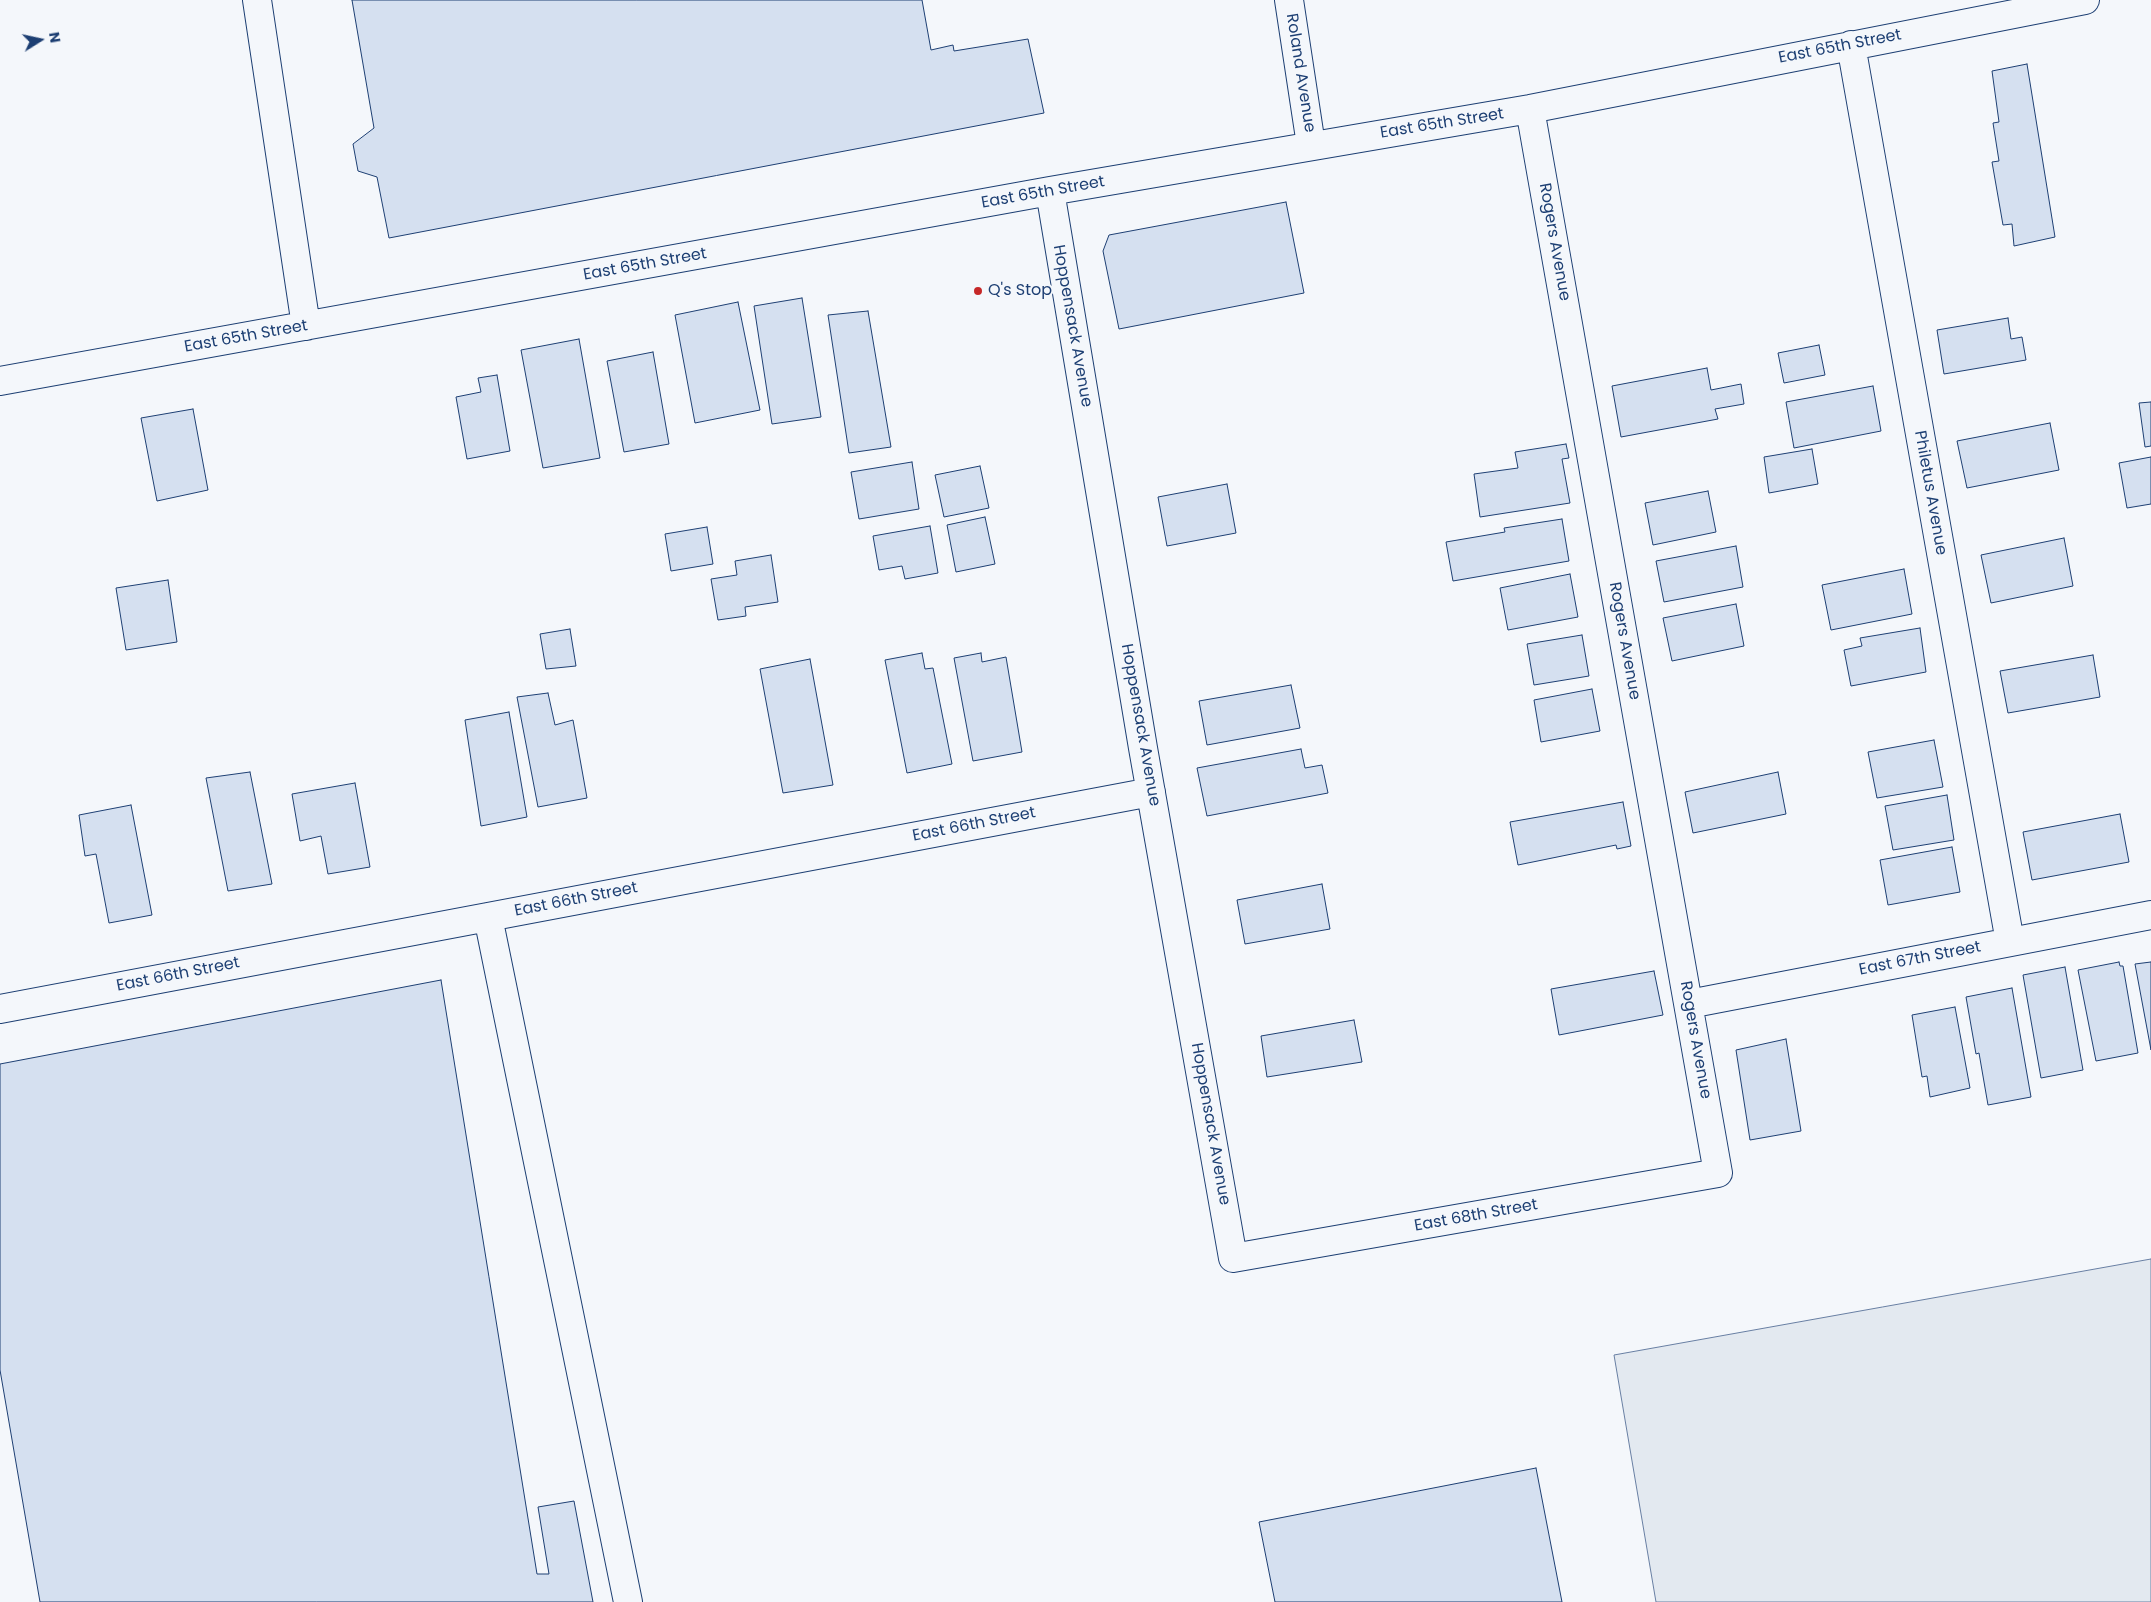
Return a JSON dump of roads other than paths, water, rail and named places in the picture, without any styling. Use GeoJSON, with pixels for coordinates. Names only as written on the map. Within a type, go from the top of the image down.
{"type":"FeatureCollection","features":[{"type":"Feature","properties":{"kind":"street"},"geometry":{"type":"LineString","coordinates":[[257,0],[306,326]]}},
{"type":"Feature","properties":{"kind":"street","name":"Roland Avenue"},"geometry":{"type":"LineString","coordinates":[[1289,0],[1311,145]]}},
{"type":"Feature","properties":{"kind":"street","name":"East 65th Street"},"geometry":{"type":"LineString","coordinates":[[0,381],[1050,191],[1530,109],[2085,0]]}},
{"type":"Feature","properties":{"kind":"street","name":"Philetus Avenue"},"geometry":{"type":"LineString","coordinates":[[1851,45],[2010,942]]}},
{"type":"Feature","properties":{"kind":"street","name":"Rogers Avenue"},"geometry":{"type":"LineString","coordinates":[[1530,109],[1718,1173]]}},
{"type":"Feature","properties":{"kind":"street","name":"Hoppensack Avenue"},"geometry":{"type":"LineString","coordinates":[[1050,191],[1151,792],[1233,1258]]}},
{"type":"Feature","properties":{"kind":"street","name":"East 66th Street"},"geometry":{"type":"LineString","coordinates":[[0,1009],[1151,792]]}},
{"type":"Feature","properties":{"kind":"street","name":"East 67th Street"},"geometry":{"type":"LineString","coordinates":[[1688,1004],[2151,915]]}},
{"type":"Feature","properties":{"kind":"street"},"geometry":{"type":"LineString","coordinates":[[488,917],[628,1602]]}},
{"type":"Feature","properties":{"kind":"street","name":"East 68th Street"},"geometry":{"type":"LineString","coordinates":[[1233,1258],[1718,1173]]}},
{"type":"Feature","properties":{"kind":"place","name":"Q's Stop"},"geometry":{"type":"Point","coordinates":[978,291]}}]}
